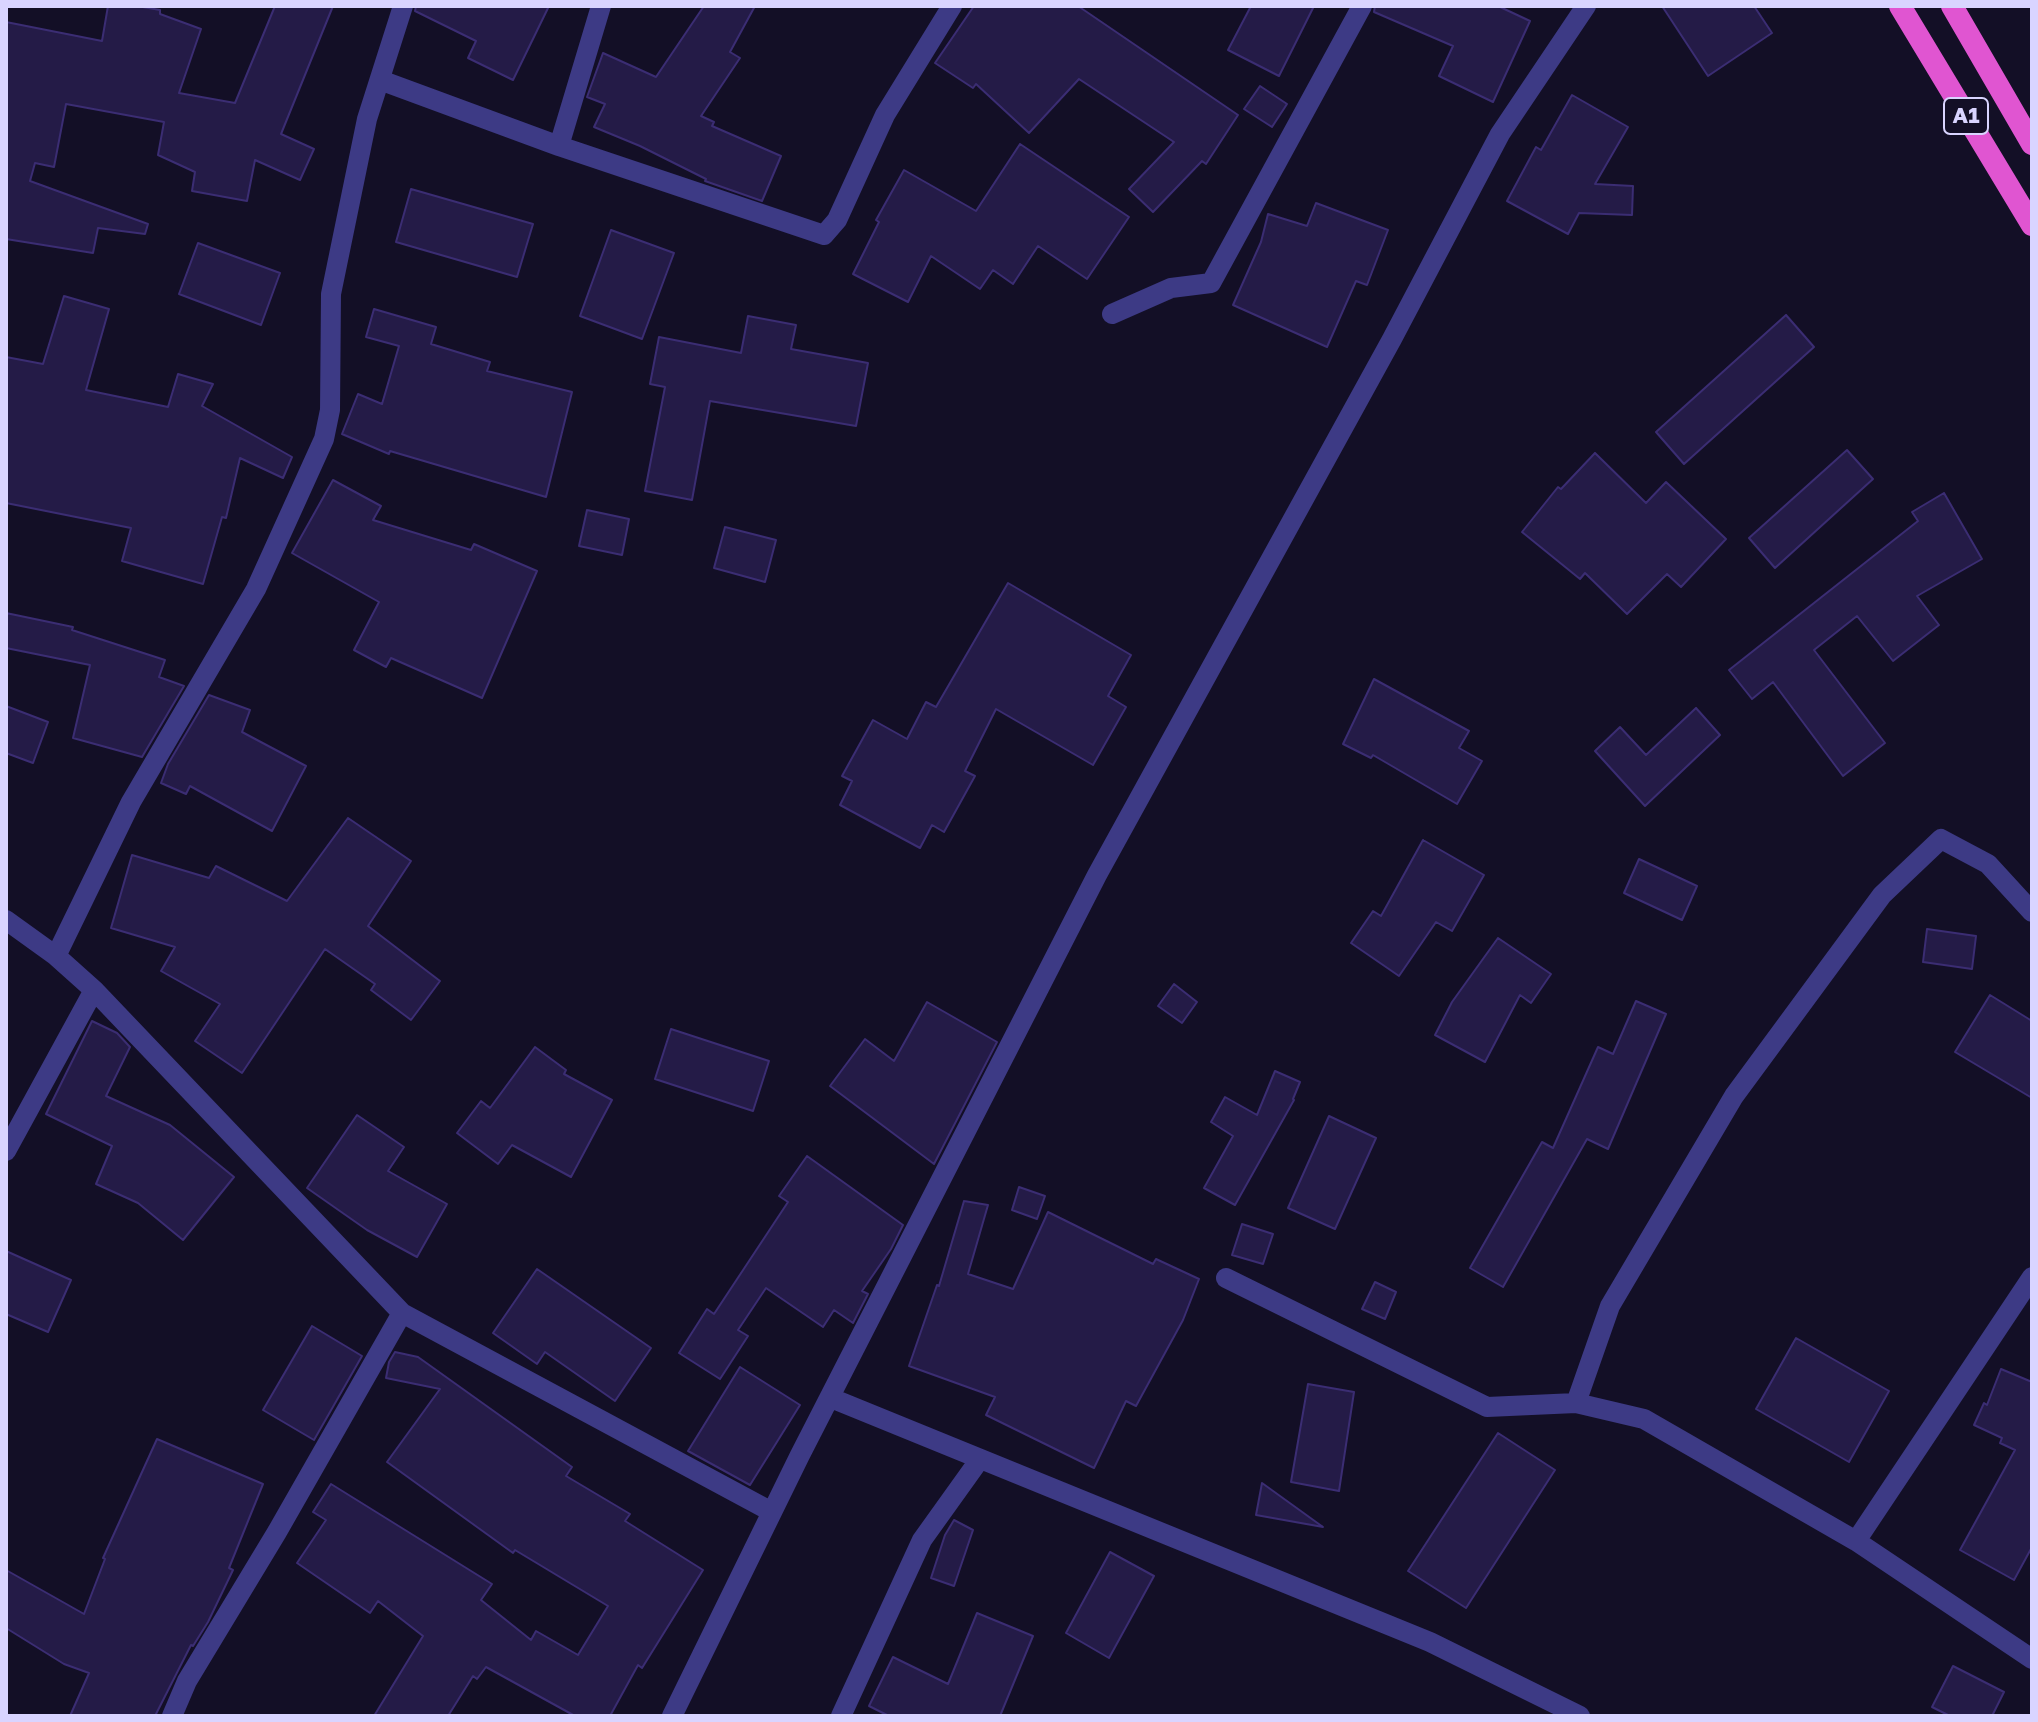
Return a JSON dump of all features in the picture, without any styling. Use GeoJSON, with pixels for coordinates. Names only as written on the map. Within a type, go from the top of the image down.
{"type":"FeatureCollection","features":[{"type":"Feature","properties":{"kind":"highway","name":"A1"},"geometry":{"type":"LineString","coordinates":[[1900,6],[2032,225]]}},
{"type":"Feature","properties":{"kind":"highway","name":"A1"},"geometry":{"type":"LineString","coordinates":[[1952,6],[2032,144]]}},
{"type":"Feature","properties":{"kind":"street"},"geometry":{"type":"LineString","coordinates":[[56,956],[131,802],[256,589],[324,439],[330,410],[331,294],[367,119],[403,6]]}},
{"type":"Feature","properties":{"kind":"street"},"geometry":{"type":"LineString","coordinates":[[559,146],[601,6]]}},
{"type":"Feature","properties":{"kind":"street"},"geometry":{"type":"LineString","coordinates":[[380,80],[559,146],[824,235],[837,220],[885,115],[952,6]]}},
{"type":"Feature","properties":{"kind":"street"},"geometry":{"type":"LineString","coordinates":[[1112,314],[1171,288],[1211,283],[1362,6]]}},
{"type":"Feature","properties":{"kind":"street"},"geometry":{"type":"LineString","coordinates":[[672,1716],[772,1512],[1097,875],[1392,339],[1500,134],[1586,6]]}},
{"type":"Feature","properties":{"kind":"street"},"geometry":{"type":"LineString","coordinates":[[1576,1403],[1610,1306],[1734,1096],[1882,895],[1941,839],[1988,864],[2032,912]]}},
{"type":"Feature","properties":{"kind":"street"},"geometry":{"type":"LineString","coordinates":[[6,920],[56,956],[94,990],[402,1313],[772,1512]]}},
{"type":"Feature","properties":{"kind":"street"},"geometry":{"type":"LineString","coordinates":[[6,1151],[94,990]]}},
{"type":"Feature","properties":{"kind":"street"},"geometry":{"type":"LineString","coordinates":[[1856,1541],[2032,1277]]}},
{"type":"Feature","properties":{"kind":"street"},"geometry":{"type":"LineString","coordinates":[[1226,1278],[1487,1407],[1576,1403],[1644,1419],[1856,1541],[2032,1659]]}},
{"type":"Feature","properties":{"kind":"street"},"geometry":{"type":"LineString","coordinates":[[172,1716],[187,1681],[277,1532],[402,1313]]}},
{"type":"Feature","properties":{"kind":"street"},"geometry":{"type":"LineString","coordinates":[[831,1398],[1430,1642],[1580,1716]]}},
{"type":"Feature","properties":{"kind":"street"},"geometry":{"type":"LineString","coordinates":[[841,1716],[922,1540],[980,1459]]}},
{"type":"Feature","properties":{"kind":"building"},"geometry":{"type":"Polygon","coordinates":[[[108,6],[160,10],[160,14],[201,29],[179,93],[235,103],[275,6],[333,6],[281,134],[314,149],[300,180],[255,160],[247,201],[192,191],[195,172],[158,155],[164,122],[66,104],[54,167],[35,163],[30,181],[148,224],[145,234],[98,228],[93,253],[6,239],[6,22],[102,41],[108,6]]]}},
{"type":"Feature","properties":{"kind":"building"},"geometry":{"type":"Polygon","coordinates":[[[416,6],[549,6],[513,80],[468,58],[476,41],[415,11],[416,6]]]}},
{"type":"Feature","properties":{"kind":"building"},"geometry":{"type":"Polygon","coordinates":[[[704,6],[755,6],[730,52],[740,58],[701,116],[714,122],[712,126],[781,156],[762,201],[705,181],[640,146],[594,127],[605,104],[587,97],[603,53],[656,77],[704,6]]]}},
{"type":"Feature","properties":{"kind":"building"},"geometry":{"type":"Polygon","coordinates":[[[974,6],[1078,6],[1238,115],[1206,164],[1202,161],[1153,212],[1129,189],[1174,142],[1079,79],[1029,133],[976,84],[973,88],[935,63],[974,6]]]}},
{"type":"Feature","properties":{"kind":"building"},"geometry":{"type":"Polygon","coordinates":[[[1251,6],[1314,6],[1279,76],[1228,50],[1251,6]]]}},
{"type":"Feature","properties":{"kind":"building"},"geometry":{"type":"Polygon","coordinates":[[[1375,6],[1498,6],[1530,21],[1493,102],[1439,76],[1453,46],[1374,12],[1375,6]]]}},
{"type":"Feature","properties":{"kind":"building"},"geometry":{"type":"Polygon","coordinates":[[[1662,6],[1754,6],[1772,33],[1708,76],[1662,6]]]}},
{"type":"Feature","properties":{"kind":"building"},"geometry":{"type":"Polygon","coordinates":[[[1260,86],[1287,104],[1272,127],[1244,109],[1260,86]]]}},
{"type":"Feature","properties":{"kind":"building"},"geometry":{"type":"Polygon","coordinates":[[[1572,95],[1628,127],[1595,184],[1633,186],[1632,215],[1579,213],[1568,234],[1507,201],[1536,147],[1541,150],[1572,95]]]}},
{"type":"Feature","properties":{"kind":"building"},"geometry":{"type":"Polygon","coordinates":[[[1020,144],[1129,217],[1087,279],[1038,246],[1013,284],[993,270],[980,289],[931,256],[908,302],[853,274],[879,222],[876,220],[904,170],[976,211],[1020,144]]]}},
{"type":"Feature","properties":{"kind":"building"},"geometry":{"type":"Polygon","coordinates":[[[411,189],[533,224],[517,277],[396,242],[411,189]]]}},
{"type":"Feature","properties":{"kind":"building"},"geometry":{"type":"Polygon","coordinates":[[[1316,203],[1388,230],[1367,285],[1356,281],[1327,347],[1233,305],[1261,242],[1268,214],[1307,226],[1316,203]]]}},
{"type":"Feature","properties":{"kind":"building"},"geometry":{"type":"Polygon","coordinates":[[[611,230],[674,253],[642,339],[580,316],[611,230]]]}},
{"type":"Feature","properties":{"kind":"building"},"geometry":{"type":"Polygon","coordinates":[[[198,243],[280,273],[261,325],[179,294],[198,243]]]}},
{"type":"Feature","properties":{"kind":"building"},"geometry":{"type":"Polygon","coordinates":[[[64,296],[109,309],[86,390],[168,407],[178,374],[213,384],[202,406],[292,457],[283,478],[240,458],[226,518],[222,517],[203,584],[122,561],[131,528],[6,503],[6,357],[43,364],[64,296]]]}},
{"type":"Feature","properties":{"kind":"building"},"geometry":{"type":"Polygon","coordinates":[[[374,309],[436,327],[431,344],[490,362],[487,371],[572,392],[546,497],[390,451],[389,454],[342,434],[358,394],[382,404],[399,346],[366,337],[374,309]]]}},
{"type":"Feature","properties":{"kind":"building"},"geometry":{"type":"Polygon","coordinates":[[[1786,315],[1814,347],[1684,464],[1656,432],[1786,315]]]}},
{"type":"Feature","properties":{"kind":"building"},"geometry":{"type":"Polygon","coordinates":[[[748,316],[796,325],[791,349],[868,363],[856,426],[710,401],[692,500],[645,491],[665,387],[650,384],[659,337],[741,353],[748,316]]]}},
{"type":"Feature","properties":{"kind":"building"},"geometry":{"type":"Polygon","coordinates":[[[1847,450],[1873,479],[1775,568],[1749,538],[1847,450]]]}},
{"type":"Feature","properties":{"kind":"building"},"geometry":{"type":"Polygon","coordinates":[[[1595,453],[1646,503],[1666,482],[1726,539],[1681,587],[1667,574],[1627,614],[1585,573],[1580,579],[1522,532],[1558,487],[1561,489],[1595,453]]]}},
{"type":"Feature","properties":{"kind":"building"},"geometry":{"type":"Polygon","coordinates":[[[333,480],[381,506],[373,520],[471,550],[474,544],[537,571],[482,698],[391,658],[386,667],[354,650],[379,602],[292,553],[333,480]]]}},
{"type":"Feature","properties":{"kind":"building"},"geometry":{"type":"Polygon","coordinates":[[[1944,493],[1982,559],[1917,596],[1939,625],[1893,661],[1857,616],[1814,650],[1885,743],[1843,776],[1773,682],[1752,699],[1729,670],[1918,521],[1912,512],[1944,493]]]}},
{"type":"Feature","properties":{"kind":"building"},"geometry":{"type":"Polygon","coordinates":[[[587,510],[629,519],[622,555],[579,546],[587,510]]]}},
{"type":"Feature","properties":{"kind":"building"},"geometry":{"type":"Polygon","coordinates":[[[725,527],[776,540],[765,582],[714,568],[725,527]]]}},
{"type":"Feature","properties":{"kind":"building"},"geometry":{"type":"Polygon","coordinates":[[[1008,583],[1131,655],[1108,696],[1126,707],[1093,765],[996,709],[965,771],[975,776],[944,832],[932,825],[920,848],[840,805],[852,781],[842,776],[873,720],[907,739],[926,702],[936,707],[1008,583]]]}},
{"type":"Feature","properties":{"kind":"building"},"geometry":{"type":"Polygon","coordinates":[[[6,613],[73,627],[72,630],[165,660],[159,677],[184,686],[142,757],[73,738],[90,665],[6,648],[6,613]]]}},
{"type":"Feature","properties":{"kind":"building"},"geometry":{"type":"Polygon","coordinates":[[[1374,679],[1469,731],[1459,748],[1482,761],[1457,804],[1373,755],[1371,758],[1343,744],[1374,679]]]}},
{"type":"Feature","properties":{"kind":"building"},"geometry":{"type":"Polygon","coordinates":[[[209,695],[250,710],[242,732],[306,766],[272,831],[190,786],[186,794],[161,783],[168,764],[209,695]]]}},
{"type":"Feature","properties":{"kind":"building"},"geometry":{"type":"Polygon","coordinates":[[[6,706],[48,722],[33,763],[6,753],[6,706]]]}},
{"type":"Feature","properties":{"kind":"building"},"geometry":{"type":"Polygon","coordinates":[[[1696,708],[1720,735],[1645,806],[1595,751],[1620,727],[1646,755],[1696,708]]]}},
{"type":"Feature","properties":{"kind":"building"},"geometry":{"type":"Polygon","coordinates":[[[348,818],[411,861],[368,926],[440,981],[411,1020],[371,990],[375,984],[325,949],[242,1073],[195,1041],[220,1004],[161,971],[175,947],[111,928],[132,855],[209,878],[216,866],[287,901],[348,818]]]}},
{"type":"Feature","properties":{"kind":"building"},"geometry":{"type":"Polygon","coordinates":[[[1423,840],[1484,875],[1452,931],[1436,922],[1399,976],[1351,943],[1373,911],[1381,916],[1423,840]]]}},
{"type":"Feature","properties":{"kind":"building"},"geometry":{"type":"Polygon","coordinates":[[[1639,859],[1697,886],[1682,920],[1624,893],[1639,859]]]}},
{"type":"Feature","properties":{"kind":"building"},"geometry":{"type":"Polygon","coordinates":[[[1927,929],[1976,936],[1972,969],[1923,962],[1927,929]]]}},
{"type":"Feature","properties":{"kind":"building"},"geometry":{"type":"Polygon","coordinates":[[[1498,938],[1551,974],[1531,1003],[1520,995],[1485,1062],[1435,1035],[1452,1002],[1498,938]]]}},
{"type":"Feature","properties":{"kind":"building"},"geometry":{"type":"Polygon","coordinates":[[[1174,984],[1197,1002],[1182,1023],[1158,1006],[1174,984]]]}},
{"type":"Feature","properties":{"kind":"building"},"geometry":{"type":"Polygon","coordinates":[[[1990,995],[2032,1021],[2032,1098],[1955,1052],[1990,995]]]}},
{"type":"Feature","properties":{"kind":"building"},"geometry":{"type":"Polygon","coordinates":[[[1636,1001],[1666,1014],[1608,1149],[1587,1139],[1503,1287],[1470,1268],[1542,1142],[1553,1148],[1598,1047],[1613,1054],[1636,1001]]]}},
{"type":"Feature","properties":{"kind":"building"},"geometry":{"type":"Polygon","coordinates":[[[927,1002],[997,1042],[934,1164],[830,1086],[865,1039],[894,1061],[927,1002]]]}},
{"type":"Feature","properties":{"kind":"building"},"geometry":{"type":"Polygon","coordinates":[[[92,1021],[117,1033],[130,1047],[106,1096],[170,1125],[234,1177],[183,1240],[138,1203],[96,1184],[112,1146],[46,1114],[92,1021]]]}},
{"type":"Feature","properties":{"kind":"building"},"geometry":{"type":"Polygon","coordinates":[[[671,1029],[769,1061],[753,1111],[655,1079],[671,1029]]]}},
{"type":"Feature","properties":{"kind":"building"},"geometry":{"type":"Polygon","coordinates":[[[535,1047],[566,1070],[564,1074],[612,1100],[571,1177],[512,1145],[498,1164],[457,1133],[481,1101],[490,1108],[535,1047]]]}},
{"type":"Feature","properties":{"kind":"building"},"geometry":{"type":"Polygon","coordinates":[[[1275,1071],[1300,1082],[1294,1100],[1235,1205],[1204,1188],[1233,1136],[1211,1122],[1225,1097],[1257,1115],[1275,1071]]]}},
{"type":"Feature","properties":{"kind":"building"},"geometry":{"type":"Polygon","coordinates":[[[357,1115],[404,1147],[388,1171],[447,1204],[417,1257],[367,1230],[307,1188],[357,1115]]]}},
{"type":"Feature","properties":{"kind":"building"},"geometry":{"type":"Polygon","coordinates":[[[1329,1116],[1376,1138],[1335,1229],[1288,1208],[1329,1116]]]}},
{"type":"Feature","properties":{"kind":"building"},"geometry":{"type":"Polygon","coordinates":[[[807,1156],[903,1225],[891,1249],[862,1291],[868,1294],[853,1323],[834,1310],[823,1327],[766,1288],[738,1330],[748,1336],[720,1379],[679,1353],[707,1309],[714,1314],[788,1202],[779,1196],[807,1156]]]}},
{"type":"Feature","properties":{"kind":"building"},"geometry":{"type":"Polygon","coordinates":[[[1019,1187],[1045,1196],[1037,1219],[1012,1210],[1019,1187]]]}},
{"type":"Feature","properties":{"kind":"building"},"geometry":{"type":"Polygon","coordinates":[[[964,1201],[988,1205],[968,1274],[1013,1289],[1048,1212],[1153,1264],[1156,1259],[1199,1279],[1183,1320],[1136,1406],[1126,1401],[1094,1468],[986,1415],[995,1397],[909,1366],[939,1286],[964,1201]]]}},
{"type":"Feature","properties":{"kind":"building"},"geometry":{"type":"Polygon","coordinates":[[[1242,1224],[1273,1234],[1263,1264],[1232,1255],[1242,1224]]]}},
{"type":"Feature","properties":{"kind":"building"},"geometry":{"type":"Polygon","coordinates":[[[6,1251],[71,1280],[48,1332],[6,1314],[6,1251]]]}},
{"type":"Feature","properties":{"kind":"building"},"geometry":{"type":"Polygon","coordinates":[[[537,1269],[651,1348],[615,1401],[545,1352],[537,1364],[493,1333],[537,1269]]]}},
{"type":"Feature","properties":{"kind":"building"},"geometry":{"type":"Polygon","coordinates":[[[1375,1282],[1396,1292],[1385,1319],[1362,1309],[1375,1282]]]}},
{"type":"Feature","properties":{"kind":"building"},"geometry":{"type":"Polygon","coordinates":[[[312,1326],[362,1356],[314,1440],[263,1410],[312,1326]]]}},
{"type":"Feature","properties":{"kind":"building"},"geometry":{"type":"Polygon","coordinates":[[[1796,1338],[1889,1391],[1849,1462],[1756,1409],[1796,1338]]]}},
{"type":"Feature","properties":{"kind":"building"},"geometry":{"type":"Polygon","coordinates":[[[395,1352],[418,1357],[572,1467],[566,1476],[630,1514],[625,1521],[703,1570],[642,1668],[638,1665],[610,1716],[575,1716],[486,1667],[477,1679],[473,1676],[448,1716],[374,1716],[423,1636],[378,1601],[370,1613],[297,1563],[326,1520],[313,1512],[331,1484],[492,1584],[481,1600],[531,1640],[536,1631],[578,1655],[608,1606],[515,1550],[513,1553],[387,1462],[440,1389],[386,1378],[395,1352]]]}},
{"type":"Feature","properties":{"kind":"building"},"geometry":{"type":"Polygon","coordinates":[[[740,1367],[800,1405],[750,1485],[688,1451],[740,1367]]]}},
{"type":"Feature","properties":{"kind":"building"},"geometry":{"type":"Polygon","coordinates":[[[2001,1369],[2032,1382],[2032,1547],[2014,1580],[1960,1550],[2015,1450],[2000,1443],[2002,1438],[1974,1425],[1984,1403],[1987,1405],[2001,1369]]]}},
{"type":"Feature","properties":{"kind":"building"},"geometry":{"type":"Polygon","coordinates":[[[1308,1384],[1354,1392],[1339,1491],[1291,1482],[1308,1384]]]}},
{"type":"Feature","properties":{"kind":"building"},"geometry":{"type":"Polygon","coordinates":[[[1498,1433],[1555,1470],[1466,1608],[1408,1571],[1498,1433]]]}},
{"type":"Feature","properties":{"kind":"building"},"geometry":{"type":"Polygon","coordinates":[[[157,1439],[263,1484],[229,1568],[233,1570],[208,1622],[191,1645],[155,1716],[70,1716],[89,1673],[64,1664],[6,1628],[6,1570],[84,1614],[103,1558],[157,1439]]]}},
{"type":"Feature","properties":{"kind":"building"},"geometry":{"type":"Polygon","coordinates":[[[1262,1483],[1323,1527],[1256,1515],[1262,1483]]]}},
{"type":"Feature","properties":{"kind":"building"},"geometry":{"type":"Polygon","coordinates":[[[954,1520],[973,1530],[954,1586],[931,1578],[945,1535],[954,1520]]]}},
{"type":"Feature","properties":{"kind":"building"},"geometry":{"type":"Polygon","coordinates":[[[1110,1552],[1154,1576],[1109,1658],[1066,1633],[1110,1552]]]}},
{"type":"Feature","properties":{"kind":"building"},"geometry":{"type":"Polygon","coordinates":[[[977,1613],[1033,1636],[1000,1716],[889,1716],[869,1706],[893,1657],[948,1684],[977,1613]]]}},
{"type":"Feature","properties":{"kind":"building"},"geometry":{"type":"Polygon","coordinates":[[[1953,1666],[2004,1692],[1992,1716],[1950,1716],[1932,1707],[1953,1666]]]}}]}
